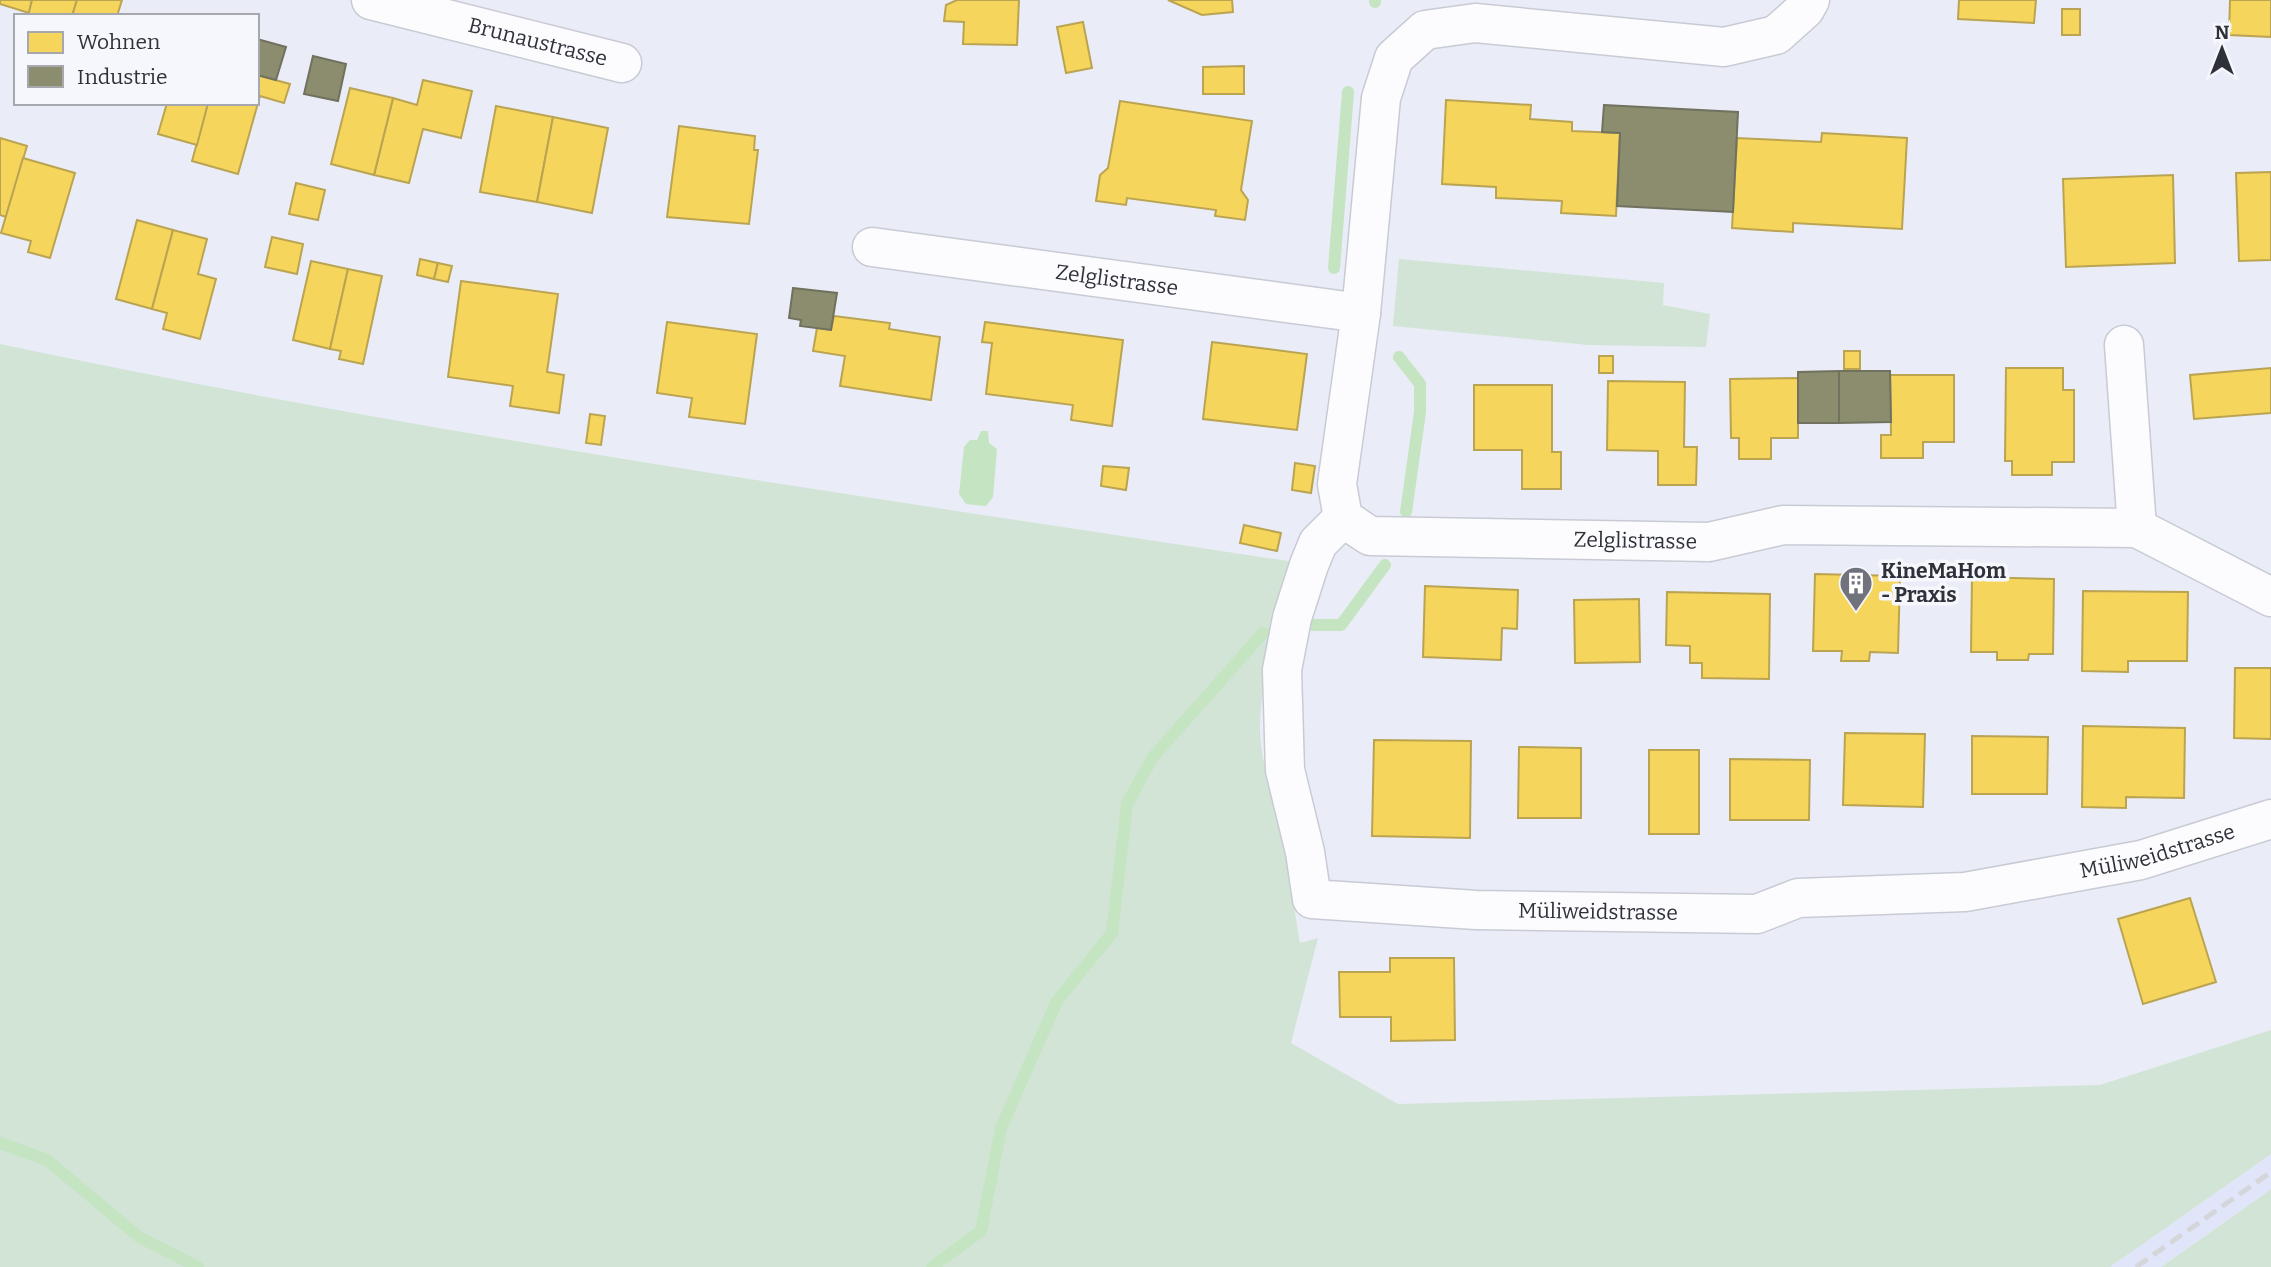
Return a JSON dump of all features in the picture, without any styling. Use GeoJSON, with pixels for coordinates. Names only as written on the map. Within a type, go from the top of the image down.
{"type":"FeatureCollection","features":[{"type":"Feature","properties":{"kind":"street","name":"Brunaustrasse"},"geometry":{"type":"LineString","coordinates":[[371,0],[622,63]]}},
{"type":"Feature","properties":{"kind":"street"},"geometry":{"type":"LineString","coordinates":[[1343,518],[1337,484],[1361,313],[1381,98],[1394,58],[1425,30],[1475,23],[1724,47],[1776,35],[1805,9],[1810,0]]}},
{"type":"Feature","properties":{"kind":"street","name":"Zelglistrasse"},"geometry":{"type":"LineString","coordinates":[[872,247],[1361,313]]}},
{"type":"Feature","properties":{"kind":"street"},"geometry":{"type":"LineString","coordinates":[[2123,345],[2137,528]]}},
{"type":"Feature","properties":{"kind":"street","name":"Zelglistrasse"},"geometry":{"type":"LineString","coordinates":[[1343,518],[1370,537],[1709,542],[1783,525],[2137,528],[2271,597]]}},
{"type":"Feature","properties":{"kind":"street","name":"Müliweidstrasse"},"geometry":{"type":"LineString","coordinates":[[1343,518],[1318,543],[1309,565],[1292,618],[1282,670],[1285,770],[1306,852],[1312,899],[1476,910],[1757,914],[1798,898],[1965,892],[2141,860],[2271,819]]}},
{"type":"Feature","properties":{"kind":"shaded area"},"geometry":{"type":"Polygon","coordinates":[[[1399,259],[1664,283],[1663,305],[1710,314],[1706,347],[1588,345],[1393,326],[1399,259]]]}},
{"type":"Feature","properties":{"kind":"shaded area"},"geometry":{"type":"Polygon","coordinates":[[[0,344],[161,377],[483,436],[1294,562],[1267,664],[1260,725],[1266,772],[1291,850],[1285,852],[1300,943],[1318,938],[1291,1043],[1398,1104],[2100,1085],[2271,1030],[2271,1154],[2110,1267],[0,1267],[0,344]]]}},
{"type":"Feature","properties":{"kind":"shaded area"},"geometry":{"type":"Polygon","coordinates":[[[981,431],[988,431],[989,443],[997,449],[993,497],[986,506],[966,504],[959,494],[964,447],[970,440],[977,440],[981,431]]]}},
{"type":"Feature","properties":{"kind":"shaded area"},"geometry":{"type":"Polygon","coordinates":[[[2271,1154],[2271,1189],[2161,1267],[2110,1267],[2271,1154]]]}},
{"type":"Feature","properties":{"kind":"shaded area"},"geometry":{"type":"Polygon","coordinates":[[[2271,1189],[2271,1267],[2161,1267],[2256,1200],[2271,1189]]]}},
{"type":"Feature","properties":{"kind":"building: Wohnen"},"geometry":{"type":"Polygon","coordinates":[[[0,0],[32,0],[29,13],[0,4],[0,0]]]}},
{"type":"Feature","properties":{"kind":"building: Wohnen"},"geometry":{"type":"Polygon","coordinates":[[[32,0],[77,0],[73,14],[28,14],[32,0]]]}},
{"type":"Feature","properties":{"kind":"building: Wohnen"},"geometry":{"type":"Polygon","coordinates":[[[77,0],[122,0],[118,14],[73,14],[77,0]]]}},
{"type":"Feature","properties":{"kind":"building: Wohnen"},"geometry":{"type":"Polygon","coordinates":[[[957,0],[1019,0],[1017,45],[963,44],[964,22],[944,21],[946,5],[957,0]]]}},
{"type":"Feature","properties":{"kind":"building: Wohnen"},"geometry":{"type":"Polygon","coordinates":[[[1168,0],[1232,0],[1233,12],[1202,15],[1168,0]]]}},
{"type":"Feature","properties":{"kind":"building: Wohnen"},"geometry":{"type":"Polygon","coordinates":[[[1959,0],[2036,0],[2034,23],[1958,19],[1959,0]]]}},
{"type":"Feature","properties":{"kind":"building: Wohnen"},"geometry":{"type":"Polygon","coordinates":[[[2230,0],[2271,0],[2271,37],[2229,35],[2230,0]]]}},
{"type":"Feature","properties":{"kind":"building: Wohnen"},"geometry":{"type":"Polygon","coordinates":[[[2062,9],[2080,9],[2080,35],[2062,35],[2062,9]]]}},
{"type":"Feature","properties":{"kind":"building: Wohnen"},"geometry":{"type":"Polygon","coordinates":[[[1083,22],[1092,68],[1066,73],[1057,27],[1083,22]]]}},
{"type":"Feature","properties":{"kind":"building: Wohnen"},"geometry":{"type":"Polygon","coordinates":[[[1244,66],[1244,94],[1203,94],[1203,67],[1244,66]]]}},
{"type":"Feature","properties":{"kind":"building: Wohnen"},"geometry":{"type":"Polygon","coordinates":[[[259,76],[290,84],[284,103],[260,96],[259,100],[259,76]]]}},
{"type":"Feature","properties":{"kind":"building: Wohnen"},"geometry":{"type":"Polygon","coordinates":[[[423,80],[472,91],[461,138],[423,129],[409,183],[374,175],[393,98],[417,105],[423,80]]]}},
{"type":"Feature","properties":{"kind":"building: Wohnen"},"geometry":{"type":"Polygon","coordinates":[[[350,88],[393,98],[374,175],[331,164],[350,88]]]}},
{"type":"Feature","properties":{"kind":"building: Wohnen"},"geometry":{"type":"Polygon","coordinates":[[[1446,100],[1531,105],[1530,119],[1572,122],[1572,131],[1620,133],[1616,216],[1561,213],[1562,201],[1496,198],[1496,187],[1442,184],[1446,100]]]}},
{"type":"Feature","properties":{"kind":"building: Wohnen"},"geometry":{"type":"Polygon","coordinates":[[[1120,101],[1252,121],[1241,190],[1248,200],[1245,220],[1215,216],[1216,210],[1127,198],[1126,205],[1096,201],[1100,175],[1108,168],[1120,101]]]}},
{"type":"Feature","properties":{"kind":"building: Wohnen"},"geometry":{"type":"Polygon","coordinates":[[[166,105],[207,105],[197,145],[158,134],[166,105]]]}},
{"type":"Feature","properties":{"kind":"building: Wohnen"},"geometry":{"type":"Polygon","coordinates":[[[207,105],[257,105],[238,174],[192,161],[207,105]]]}},
{"type":"Feature","properties":{"kind":"building: Wohnen"},"geometry":{"type":"Polygon","coordinates":[[[496,106],[553,117],[537,202],[480,192],[496,106]]]}},
{"type":"Feature","properties":{"kind":"building: Wohnen"},"geometry":{"type":"Polygon","coordinates":[[[553,117],[608,128],[592,213],[537,202],[553,117]]]}},
{"type":"Feature","properties":{"kind":"building: Wohnen"},"geometry":{"type":"Polygon","coordinates":[[[679,126],[755,136],[754,150],[758,150],[749,224],[667,217],[679,126]]]}},
{"type":"Feature","properties":{"kind":"building: Wohnen"},"geometry":{"type":"Polygon","coordinates":[[[1822,133],[1907,138],[1902,229],[1793,223],[1793,232],[1732,228],[1737,138],[1821,142],[1822,133]]]}},
{"type":"Feature","properties":{"kind":"building: Wohnen"},"geometry":{"type":"Polygon","coordinates":[[[0,138],[27,146],[6,217],[0,215],[0,138]]]}},
{"type":"Feature","properties":{"kind":"building: Wohnen"},"geometry":{"type":"Polygon","coordinates":[[[23,158],[75,173],[50,258],[28,252],[31,241],[1,233],[23,158]]]}},
{"type":"Feature","properties":{"kind":"building: Wohnen"},"geometry":{"type":"Polygon","coordinates":[[[2271,172],[2271,260],[2239,261],[2236,173],[2271,172]]]}},
{"type":"Feature","properties":{"kind":"building: Wohnen"},"geometry":{"type":"Polygon","coordinates":[[[2173,175],[2175,263],[2066,267],[2063,179],[2173,175]]]}},
{"type":"Feature","properties":{"kind":"building: Wohnen"},"geometry":{"type":"Polygon","coordinates":[[[296,183],[325,190],[318,220],[289,214],[296,183]]]}},
{"type":"Feature","properties":{"kind":"building: Wohnen"},"geometry":{"type":"Polygon","coordinates":[[[137,220],[173,230],[152,309],[116,299],[137,220]]]}},
{"type":"Feature","properties":{"kind":"building: Wohnen"},"geometry":{"type":"Polygon","coordinates":[[[173,230],[207,239],[198,274],[216,279],[200,339],[163,329],[167,313],[152,309],[173,230]]]}},
{"type":"Feature","properties":{"kind":"building: Wohnen"},"geometry":{"type":"Polygon","coordinates":[[[272,237],[303,244],[297,274],[265,267],[272,237]]]}},
{"type":"Feature","properties":{"kind":"building: Wohnen"},"geometry":{"type":"Polygon","coordinates":[[[420,259],[438,263],[434,279],[417,275],[420,259]]]}},
{"type":"Feature","properties":{"kind":"building: Wohnen"},"geometry":{"type":"Polygon","coordinates":[[[311,261],[348,269],[330,349],[293,340],[311,261]]]}},
{"type":"Feature","properties":{"kind":"building: Wohnen"},"geometry":{"type":"Polygon","coordinates":[[[438,263],[452,266],[448,282],[434,279],[438,263]]]}},
{"type":"Feature","properties":{"kind":"building: Wohnen"},"geometry":{"type":"Polygon","coordinates":[[[348,269],[382,276],[363,364],[339,359],[341,351],[330,349],[348,269]]]}},
{"type":"Feature","properties":{"kind":"building: Wohnen"},"geometry":{"type":"Polygon","coordinates":[[[461,281],[558,294],[547,372],[564,375],[559,413],[510,406],[513,386],[448,377],[461,281]]]}},
{"type":"Feature","properties":{"kind":"building: Wohnen"},"geometry":{"type":"Polygon","coordinates":[[[834,316],[890,323],[889,329],[940,337],[931,400],[840,386],[845,356],[813,351],[817,328],[831,330],[834,316]]]}},
{"type":"Feature","properties":{"kind":"building: Wohnen"},"geometry":{"type":"Polygon","coordinates":[[[667,322],[757,334],[745,424],[689,417],[692,398],[657,393],[667,322]]]}},
{"type":"Feature","properties":{"kind":"building: Wohnen"},"geometry":{"type":"Polygon","coordinates":[[[985,322],[1123,340],[1112,426],[1071,420],[1073,405],[986,394],[992,343],[982,342],[985,322]]]}},
{"type":"Feature","properties":{"kind":"building: Wohnen"},"geometry":{"type":"Polygon","coordinates":[[[1212,342],[1307,354],[1297,430],[1203,419],[1212,342]]]}},
{"type":"Feature","properties":{"kind":"building: Wohnen"},"geometry":{"type":"Polygon","coordinates":[[[1844,351],[1860,351],[1860,369],[1844,369],[1844,351]]]}},
{"type":"Feature","properties":{"kind":"building: Wohnen"},"geometry":{"type":"Polygon","coordinates":[[[1599,356],[1613,356],[1613,373],[1599,373],[1599,356]]]}},
{"type":"Feature","properties":{"kind":"building: Wohnen"},"geometry":{"type":"Polygon","coordinates":[[[2006,368],[2063,368],[2063,390],[2074,390],[2074,462],[2052,462],[2052,475],[2012,475],[2012,461],[2005,461],[2006,368]]]}},
{"type":"Feature","properties":{"kind":"building: Wohnen"},"geometry":{"type":"Polygon","coordinates":[[[2271,368],[2271,413],[2194,419],[2190,375],[2271,368]]]}},
{"type":"Feature","properties":{"kind":"building: Wohnen"},"geometry":{"type":"Polygon","coordinates":[[[1890,375],[1954,375],[1954,442],[1923,442],[1923,458],[1881,458],[1881,435],[1891,435],[1890,375]]]}},
{"type":"Feature","properties":{"kind":"building: Wohnen"},"geometry":{"type":"Polygon","coordinates":[[[1798,378],[1798,438],[1771,438],[1771,459],[1739,459],[1739,438],[1731,438],[1730,379],[1798,378]]]}},
{"type":"Feature","properties":{"kind":"building: Wohnen"},"geometry":{"type":"Polygon","coordinates":[[[1608,381],[1685,382],[1684,447],[1697,447],[1696,485],[1658,485],[1658,451],[1607,450],[1608,381]]]}},
{"type":"Feature","properties":{"kind":"building: Wohnen"},"geometry":{"type":"Polygon","coordinates":[[[1474,385],[1552,385],[1552,452],[1561,452],[1561,489],[1522,489],[1522,450],[1474,450],[1474,385]]]}},
{"type":"Feature","properties":{"kind":"building: Wohnen"},"geometry":{"type":"Polygon","coordinates":[[[590,414],[605,416],[601,445],[586,443],[590,414]]]}},
{"type":"Feature","properties":{"kind":"building: Wohnen"},"geometry":{"type":"Polygon","coordinates":[[[1295,463],[1315,466],[1311,493],[1292,490],[1295,463]]]}},
{"type":"Feature","properties":{"kind":"building: Wohnen"},"geometry":{"type":"Polygon","coordinates":[[[1103,466],[1129,468],[1126,490],[1101,486],[1103,466]]]}},
{"type":"Feature","properties":{"kind":"building: Wohnen"},"geometry":{"type":"Polygon","coordinates":[[[1244,525],[1281,533],[1277,551],[1240,543],[1244,525]]]}},
{"type":"Feature","properties":{"kind":"building: Wohnen","name":"KineMaHom - Praxis"},"geometry":{"type":"Polygon","coordinates":[[[1815,574],[1900,576],[1898,653],[1870,652],[1869,661],[1841,661],[1842,651],[1813,651],[1815,574]]]}},
{"type":"Feature","properties":{"kind":"building: Wohnen"},"geometry":{"type":"Polygon","coordinates":[[[1972,577],[2054,579],[2053,654],[2029,654],[2028,660],[1997,660],[1997,652],[1971,652],[1972,577]]]}},
{"type":"Feature","properties":{"kind":"building: Wohnen"},"geometry":{"type":"Polygon","coordinates":[[[1425,586],[1518,590],[1517,629],[1502,628],[1501,660],[1423,657],[1425,586]]]}},
{"type":"Feature","properties":{"kind":"building: Wohnen"},"geometry":{"type":"Polygon","coordinates":[[[2083,591],[2188,592],[2187,661],[2128,661],[2128,672],[2082,671],[2083,591]]]}},
{"type":"Feature","properties":{"kind":"building: Wohnen"},"geometry":{"type":"Polygon","coordinates":[[[1667,592],[1770,594],[1769,679],[1702,678],[1702,663],[1690,663],[1690,646],[1666,645],[1667,592]]]}},
{"type":"Feature","properties":{"kind":"building: Wohnen"},"geometry":{"type":"Polygon","coordinates":[[[1639,599],[1640,662],[1575,663],[1574,600],[1639,599]]]}},
{"type":"Feature","properties":{"kind":"building: Wohnen"},"geometry":{"type":"Polygon","coordinates":[[[2235,668],[2271,668],[2271,739],[2234,738],[2235,668]]]}},
{"type":"Feature","properties":{"kind":"building: Wohnen"},"geometry":{"type":"Polygon","coordinates":[[[2083,726],[2185,728],[2184,798],[2126,797],[2126,808],[2082,807],[2083,726]]]}},
{"type":"Feature","properties":{"kind":"building: Wohnen"},"geometry":{"type":"Polygon","coordinates":[[[1845,733],[1925,734],[1923,807],[1843,805],[1845,733]]]}},
{"type":"Feature","properties":{"kind":"building: Wohnen"},"geometry":{"type":"Polygon","coordinates":[[[1972,736],[2048,737],[2047,794],[1972,794],[1972,736]]]}},
{"type":"Feature","properties":{"kind":"building: Wohnen"},"geometry":{"type":"Polygon","coordinates":[[[1374,740],[1471,741],[1470,838],[1372,836],[1374,740]]]}},
{"type":"Feature","properties":{"kind":"building: Wohnen"},"geometry":{"type":"Polygon","coordinates":[[[1519,747],[1581,748],[1581,818],[1518,818],[1519,747]]]}},
{"type":"Feature","properties":{"kind":"building: Wohnen"},"geometry":{"type":"Polygon","coordinates":[[[1649,750],[1699,750],[1699,834],[1649,834],[1649,750]]]}},
{"type":"Feature","properties":{"kind":"building: Wohnen"},"geometry":{"type":"Polygon","coordinates":[[[1730,759],[1810,760],[1809,820],[1730,820],[1730,759]]]}},
{"type":"Feature","properties":{"kind":"building: Wohnen"},"geometry":{"type":"Polygon","coordinates":[[[2190,898],[2216,982],[2143,1004],[2118,919],[2190,898]]]}},
{"type":"Feature","properties":{"kind":"building: Wohnen"},"geometry":{"type":"Polygon","coordinates":[[[1390,958],[1454,958],[1455,1040],[1391,1041],[1391,1017],[1340,1017],[1339,972],[1390,972],[1390,958]]]}},
{"type":"Feature","properties":{"kind":"building: Industrie"},"geometry":{"type":"Polygon","coordinates":[[[259,40],[286,47],[276,80],[259,76],[259,40]]]}},
{"type":"Feature","properties":{"kind":"building: Industrie"},"geometry":{"type":"Polygon","coordinates":[[[313,56],[346,64],[338,101],[304,94],[313,56]]]}},
{"type":"Feature","properties":{"kind":"building: Industrie"},"geometry":{"type":"Polygon","coordinates":[[[1604,105],[1738,112],[1733,212],[1617,206],[1620,133],[1602,132],[1604,105]]]}},
{"type":"Feature","properties":{"kind":"building: Industrie"},"geometry":{"type":"Polygon","coordinates":[[[793,288],[837,293],[831,330],[800,326],[801,320],[789,318],[793,288]]]}},
{"type":"Feature","properties":{"kind":"building: Industrie"},"geometry":{"type":"Polygon","coordinates":[[[1839,371],[1890,371],[1891,422],[1839,423],[1839,371]]]}},
{"type":"Feature","properties":{"kind":"building: Industrie"},"geometry":{"type":"Polygon","coordinates":[[[1839,371],[1839,423],[1798,423],[1798,372],[1839,371]]]}},
{"type":"Feature","properties":{"kind":"waterway"},"geometry":{"type":"LineString","coordinates":[[1334,268],[1348,92]]}},
{"type":"Feature","properties":{"kind":"waterway"},"geometry":{"type":"LineString","coordinates":[[1399,357],[1420,384],[1420,412],[1406,512]]}},
{"type":"Feature","properties":{"kind":"waterway"},"geometry":{"type":"LineString","coordinates":[[1313,625],[1341,625],[1385,565]]}},
{"type":"Feature","properties":{"kind":"waterway"},"geometry":{"type":"LineString","coordinates":[[932,1267],[981,1231],[1001,1128],[1057,1001],[1112,933],[1127,804],[1153,757],[1263,633]]}},
{"type":"Feature","properties":{"kind":"waterway"},"geometry":{"type":"LineString","coordinates":[[0,1143],[47,1160],[139,1237],[198,1267]]}},
{"type":"Feature","properties":{"kind":"railway"},"geometry":{"type":"LineString","coordinates":[[2136,1267],[2271,1172]]}},
{"type":"Feature","properties":{"kind":"place","name":"KineMaHom - Praxis"},"geometry":{"type":"Point","coordinates":[1856,613]}}]}
